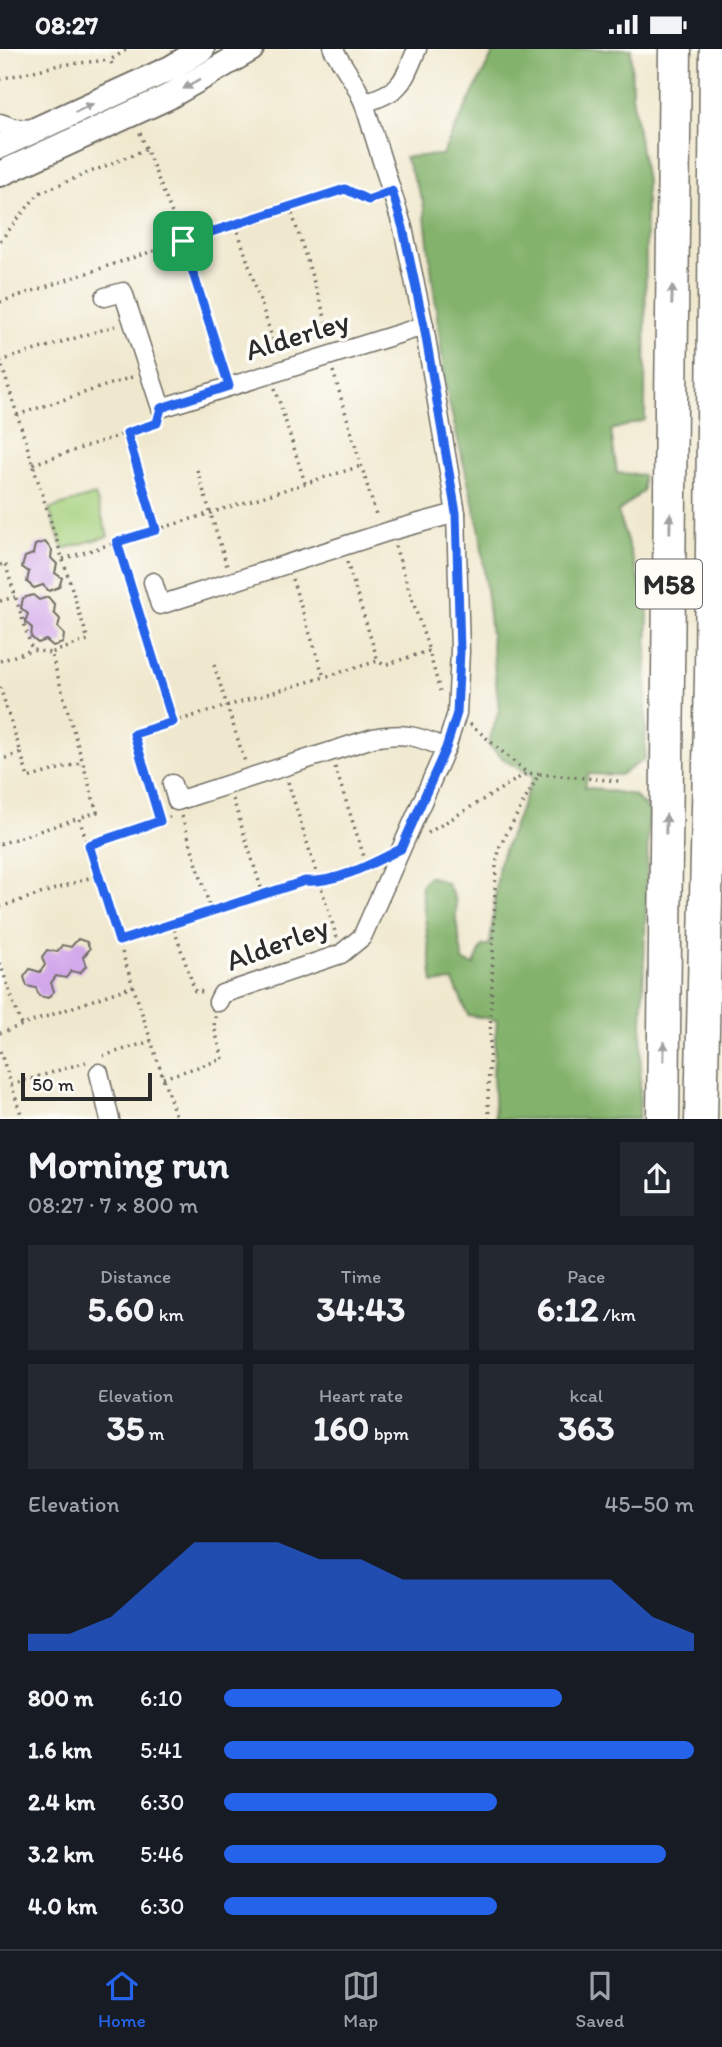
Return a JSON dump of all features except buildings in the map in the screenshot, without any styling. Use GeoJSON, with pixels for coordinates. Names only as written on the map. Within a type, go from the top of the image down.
{"type":"FeatureCollection","features":[{"type":"Feature","properties":{"kind":"highway","name":"M58"},"geometry":{"type":"LineString","coordinates":[[663,1119],[674,49]]}},
{"type":"Feature","properties":{"kind":"highway","name":"M58"},"geometry":{"type":"LineString","coordinates":[[701,1119],[711,690],[716,49]]}},
{"type":"Feature","properties":{"kind":"street"},"geometry":{"type":"LineString","coordinates":[[0,146],[171,68],[202,49]]}},
{"type":"Feature","properties":{"kind":"street"},"geometry":{"type":"LineString","coordinates":[[0,174],[168,97],[251,49]]}},
{"type":"Feature","properties":{"kind":"street","name":"Alderley"},"geometry":{"type":"LineString","coordinates":[[323,49],[344,68]]}},
{"type":"Feature","properties":{"kind":"street","name":"Alderley"},"geometry":{"type":"LineString","coordinates":[[220,998],[341,954],[362,937],[446,748],[457,713],[460,651],[456,513],[424,326],[403,228],[364,103],[333,49]]}},
{"type":"Feature","properties":{"kind":"street"},"geometry":{"type":"LineString","coordinates":[[364,103],[397,89],[405,78],[417,49]]}},
{"type":"Feature","properties":{"kind":"street"},"geometry":{"type":"LineString","coordinates":[[0,123],[14,128],[38,129]]}},
{"type":"Feature","properties":{"kind":"street"},"geometry":{"type":"LineString","coordinates":[[105,297],[123,292],[161,408]]}},
{"type":"Feature","properties":{"kind":"street","name":"Alderley"},"geometry":{"type":"LineString","coordinates":[[161,408],[424,326]]}},
{"type":"Feature","properties":{"kind":"street"},"geometry":{"type":"LineString","coordinates":[[153,582],[160,605],[386,532],[456,513]]}},
{"type":"Feature","properties":{"kind":"street"},"geometry":{"type":"LineString","coordinates":[[174,793],[229,784],[373,738],[399,733],[446,748]]}},
{"type":"Feature","properties":{"kind":"street"},"geometry":{"type":"LineString","coordinates":[[99,1073],[110,1119]]}},
{"type":"Feature","properties":{"kind":"path"},"geometry":{"type":"LineString","coordinates":[[0,79],[59,65],[111,62],[128,49]]}},
{"type":"Feature","properties":{"kind":"path"},"geometry":{"type":"LineString","coordinates":[[140,133],[183,241],[229,386]]}},
{"type":"Feature","properties":{"kind":"path"},"geometry":{"type":"LineString","coordinates":[[0,241],[39,193],[147,149]]}},
{"type":"Feature","properties":{"kind":"path"},"geometry":{"type":"LineString","coordinates":[[0,302],[345,189],[368,200],[392,191]]}},
{"type":"Feature","properties":{"kind":"path"},"geometry":{"type":"LineString","coordinates":[[290,207],[361,466],[429,651],[443,701],[527,773],[619,781]]}},
{"type":"Feature","properties":{"kind":"path"},"geometry":{"type":"LineString","coordinates":[[236,225],[305,483]]}},
{"type":"Feature","properties":{"kind":"path"},"geometry":{"type":"LineString","coordinates":[[0,661],[32,650],[51,653],[88,640],[0,361],[132,321]]}},
{"type":"Feature","properties":{"kind":"path"},"geometry":{"type":"LineString","coordinates":[[18,415],[149,372]]}},
{"type":"Feature","properties":{"kind":"path"},"geometry":{"type":"LineString","coordinates":[[33,464],[157,423],[161,408]]}},
{"type":"Feature","properties":{"kind":"path"},"geometry":{"type":"LineString","coordinates":[[127,433],[156,530]]}},
{"type":"Feature","properties":{"kind":"path"},"geometry":{"type":"LineString","coordinates":[[62,559],[361,466]]}},
{"type":"Feature","properties":{"kind":"path"},"geometry":{"type":"LineString","coordinates":[[197,470],[232,582]]}},
{"type":"Feature","properties":{"kind":"path"},"geometry":{"type":"LineString","coordinates":[[117,542],[173,722]]}},
{"type":"Feature","properties":{"kind":"path"},"geometry":{"type":"LineString","coordinates":[[342,547],[378,661],[384,665],[429,651]]}},
{"type":"Feature","properties":{"kind":"path"},"geometry":{"type":"LineString","coordinates":[[0,565],[5,563],[32,650]]}},
{"type":"Feature","properties":{"kind":"path"},"geometry":{"type":"LineString","coordinates":[[288,565],[324,677]]}},
{"type":"Feature","properties":{"kind":"path"},"geometry":{"type":"LineString","coordinates":[[0,601],[15,596]]}},
{"type":"Feature","properties":{"kind":"path"},"geometry":{"type":"LineString","coordinates":[[0,844],[97,812],[51,653]]}},
{"type":"Feature","properties":{"kind":"path"},"geometry":{"type":"LineString","coordinates":[[160,821],[134,734],[378,661]]}},
{"type":"Feature","properties":{"kind":"path"},"geometry":{"type":"LineString","coordinates":[[214,665],[250,778]]}},
{"type":"Feature","properties":{"kind":"path"},"geometry":{"type":"LineString","coordinates":[[0,687],[28,778],[83,762]]}},
{"type":"Feature","properties":{"kind":"path"},"geometry":{"type":"LineString","coordinates":[[330,752],[367,866]]}},
{"type":"Feature","properties":{"kind":"path"},"geometry":{"type":"LineString","coordinates":[[0,760],[21,753]]}},
{"type":"Feature","properties":{"kind":"path"},"geometry":{"type":"LineString","coordinates":[[283,767],[341,954]]}},
{"type":"Feature","properties":{"kind":"path"},"geometry":{"type":"LineString","coordinates":[[119,941],[305,881],[319,882],[367,866],[401,849],[527,773]]}},
{"type":"Feature","properties":{"kind":"path"},"geometry":{"type":"LineString","coordinates":[[489,1119],[496,865],[500,846],[539,774]]}},
{"type":"Feature","properties":{"kind":"path"},"geometry":{"type":"LineString","coordinates":[[229,784],[264,894]]}},
{"type":"Feature","properties":{"kind":"path"},"geometry":{"type":"LineString","coordinates":[[89,845],[174,816],[174,793]]}},
{"type":"Feature","properties":{"kind":"path"},"geometry":{"type":"LineString","coordinates":[[174,793],[211,911]]}},
{"type":"Feature","properties":{"kind":"path"},"geometry":{"type":"LineString","coordinates":[[79,818],[177,1119]]}},
{"type":"Feature","properties":{"kind":"path"},"geometry":{"type":"LineString","coordinates":[[0,907],[98,875]]}},
{"type":"Feature","properties":{"kind":"path"},"geometry":{"type":"LineString","coordinates":[[163,1078],[223,1059],[214,1027],[220,998],[195,991],[172,923]]}},
{"type":"Feature","properties":{"kind":"path"},"geometry":{"type":"LineString","coordinates":[[0,963],[21,1025]]}},
{"type":"Feature","properties":{"kind":"path"},"geometry":{"type":"LineString","coordinates":[[0,1033],[133,986]]}},
{"type":"Feature","properties":{"kind":"path"},"geometry":{"type":"LineString","coordinates":[[11,1086],[151,1041]]}},
{"type":"Feature","properties":{"kind":"path"},"geometry":{"type":"LineString","coordinates":[[0,1051],[23,1119]]}},
{"type":"Feature","properties":{"kind":"green space"},"geometry":{"type":"Polygon","coordinates":[[[495,49],[631,49],[632,94],[646,182],[645,420],[611,430],[617,473],[643,475],[643,491],[618,512],[648,608],[645,759],[620,775],[588,774],[585,787],[633,795],[649,810],[639,1119],[495,1119],[493,1074],[497,1020],[468,1015],[453,981],[433,983],[421,885],[429,876],[447,883],[456,902],[456,921],[463,961],[474,965],[482,946],[490,944],[499,863],[533,777],[506,761],[488,745],[499,710],[480,532],[446,390],[423,201],[405,157],[442,155],[495,49]]]}},
{"type":"Feature","properties":{"kind":"green space"},"geometry":{"type":"Polygon","coordinates":[[[95,495],[108,536],[63,549],[49,509],[95,495]]]}},
{"type":"Feature","properties":{"kind":"route"},"geometry":{"type":"LineString","coordinates":[[345,189],[368,200],[392,191],[403,228],[424,326],[456,513],[460,651],[457,713],[446,748],[401,849],[367,866],[319,882],[305,881],[119,941],[89,845],[160,821],[134,734],[173,722],[117,542],[156,530],[127,433],[157,423],[161,408],[229,386],[183,241],[345,189]]}}]}
